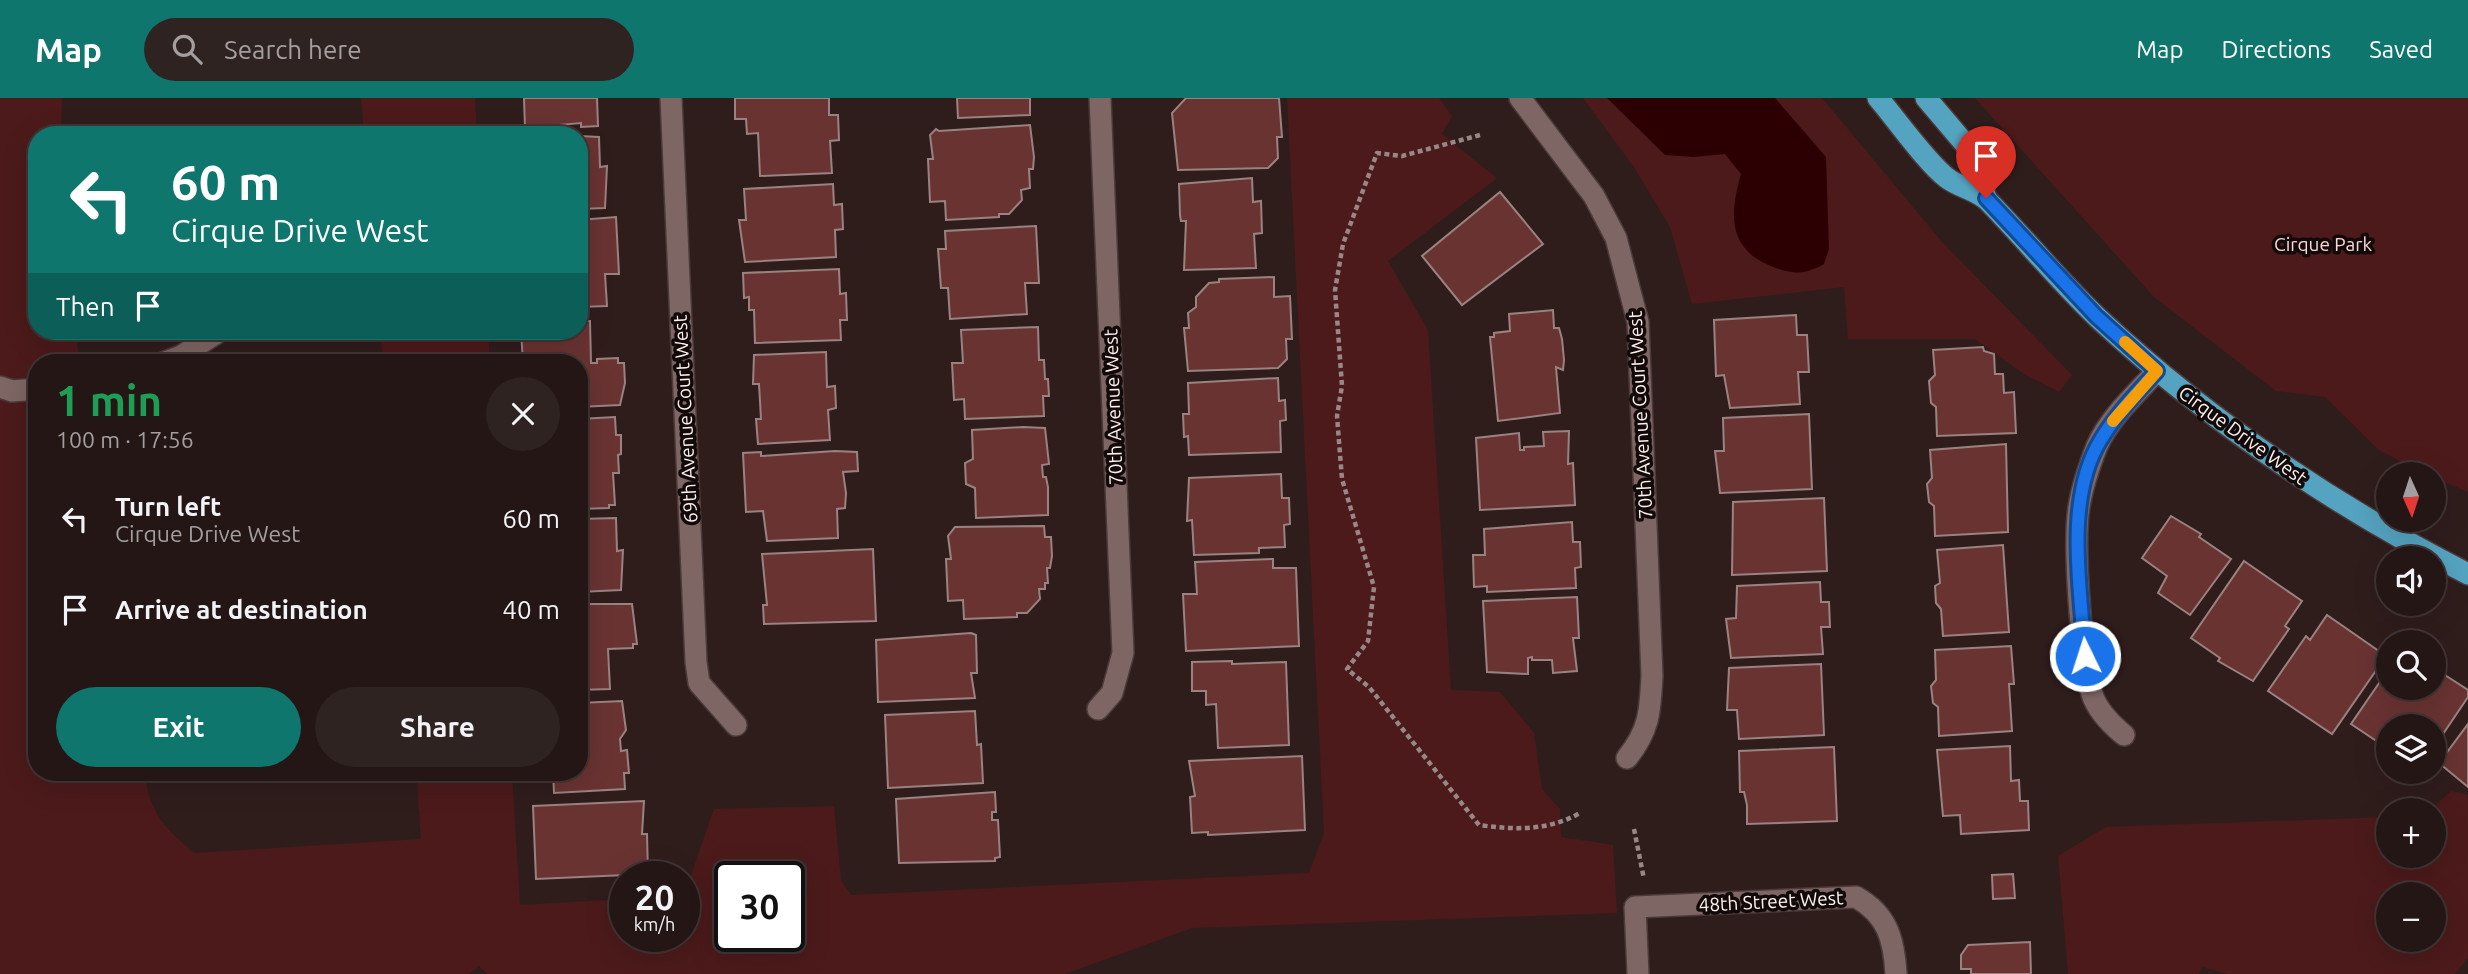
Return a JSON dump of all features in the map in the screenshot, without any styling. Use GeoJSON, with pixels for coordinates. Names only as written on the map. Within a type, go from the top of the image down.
{"type":"FeatureCollection","features":[{"type":"Feature","properties":{"kind":"main road","name":"Cirque Drive West"},"geometry":{"type":"LineString","coordinates":[[1878,98],[1947,178],[1986,198],[2096,316],[2157,371],[2245,441],[2292,473],[2388,534],[2468,574]]}},
{"type":"Feature","properties":{"kind":"main road","name":"Cirque Drive West"},"geometry":{"type":"LineString","coordinates":[[1926,98],[1971,151],[1986,198]]}},
{"type":"Feature","properties":{"kind":"street","name":"69th Avenue Court West"},"geometry":{"type":"LineString","coordinates":[[671,98],[695,662],[699,683],[736,725]]}},
{"type":"Feature","properties":{"kind":"street","name":"70th Avenue West"},"geometry":{"type":"LineString","coordinates":[[1098,709],[1112,693],[1123,653],[1100,98]]}},
{"type":"Feature","properties":{"kind":"street","name":"70th Avenue Court West"},"geometry":{"type":"LineString","coordinates":[[1520,98],[1594,196],[1616,238],[1638,322],[1652,676],[1650,719],[1628,758]]}},
{"type":"Feature","properties":{"kind":"street"},"geometry":{"type":"LineString","coordinates":[[184,354],[206,340]]}},
{"type":"Feature","properties":{"kind":"street"},"geometry":{"type":"LineString","coordinates":[[2124,736],[2110,723],[2092,696],[2085,656],[2077,542],[2079,507],[2098,444],[2116,415],[2157,371]]}},
{"type":"Feature","properties":{"kind":"street"},"geometry":{"type":"LineString","coordinates":[[0,387],[12,391],[28,390]]}},
{"type":"Feature","properties":{"kind":"street","name":"48th Street West"},"geometry":{"type":"LineString","coordinates":[[1642,907],[1856,897],[1878,913],[1888,926],[1894,942],[1896,974]]}},
{"type":"Feature","properties":{"kind":"street"},"geometry":{"type":"LineString","coordinates":[[1638,974],[1642,907]]}},
{"type":"Feature","properties":{"kind":"path"},"geometry":{"type":"LineString","coordinates":[[1480,135],[1402,156],[1377,153],[1343,244],[1335,290],[1342,386],[1338,416],[1342,479],[1374,587],[1368,641],[1348,669],[1370,687],[1479,825],[1517,830],[1562,823],[1580,813]]}},
{"type":"Feature","properties":{"kind":"path"},"geometry":{"type":"LineString","coordinates":[[1634,828],[1642,907]]}},
{"type":"Feature","properties":{"kind":"green space"},"geometry":{"type":"Polygon","coordinates":[[[0,98],[62,98],[61,126],[28,126],[28,340],[76,340],[79,354],[28,354],[28,781],[146,781],[160,818],[194,853],[421,839],[417,781],[513,781],[520,905],[609,900],[609,952],[700,952],[700,861],[696,861],[714,809],[834,806],[841,880],[851,895],[1309,873],[1324,833],[1287,98],[1439,98],[1452,116],[1442,134],[1497,178],[1388,261],[1428,330],[1451,690],[1500,692],[1534,733],[1542,789],[1560,809],[1561,837],[1613,845],[1617,913],[1192,928],[1065,974],[487,974],[479,966],[469,974],[0,974],[0,98]]]}},
{"type":"Feature","properties":{"kind":"green space"},"geometry":{"type":"Polygon","coordinates":[[[361,98],[475,98],[477,126],[363,126],[361,98]]]}},
{"type":"Feature","properties":{"kind":"green space"},"geometry":{"type":"Polygon","coordinates":[[[1583,98],[1822,98],[1942,242],[2072,375],[2059,392],[2024,374],[1975,339],[1848,339],[1844,287],[1692,304],[1670,227],[1634,167],[1583,98]]]}},
{"type":"Feature","properties":{"kind":"green space","name":"Cirque Park"},"geometry":{"type":"Polygon","coordinates":[[[1975,98],[2468,98],[2468,492],[2446,483],[2446,462],[2401,462],[2379,450],[2325,397],[2276,391],[2154,297],[1975,98]]]}},
{"type":"Feature","properties":{"kind":"green space"},"geometry":{"type":"Polygon","coordinates":[[[381,340],[489,340],[489,354],[382,354],[381,340]]]}},
{"type":"Feature","properties":{"kind":"green space"},"geometry":{"type":"Polygon","coordinates":[[[2451,791],[2468,795],[2468,958],[2455,974],[2228,974],[2202,967],[2199,974],[2068,974],[2058,856],[2106,827],[2376,817],[2376,868],[2446,868],[2446,798],[2443,798],[2451,791]]]}},
{"type":"Feature","properties":{"kind":"shaded area"},"geometry":{"type":"Polygon","coordinates":[[[1607,98],[1775,98],[1826,157],[1829,249],[1824,264],[1807,271],[1791,272],[1762,262],[1750,254],[1736,232],[1734,220],[1734,206],[1741,174],[1725,154],[1694,157],[1665,155],[1607,98]]]}},
{"type":"Feature","properties":{"kind":"building"},"geometry":{"type":"Polygon","coordinates":[[[524,98],[597,98],[598,126],[581,126],[581,123],[525,126],[524,98]]]}},
{"type":"Feature","properties":{"kind":"building"},"geometry":{"type":"Polygon","coordinates":[[[735,98],[829,98],[829,115],[838,115],[839,140],[830,141],[832,173],[760,176],[758,133],[747,134],[746,119],[735,119],[735,98]]]}},
{"type":"Feature","properties":{"kind":"building"},"geometry":{"type":"Polygon","coordinates":[[[957,98],[1030,98],[1030,115],[958,118],[957,98]]]}},
{"type":"Feature","properties":{"kind":"building"},"geometry":{"type":"Polygon","coordinates":[[[1186,98],[1279,98],[1282,137],[1277,137],[1278,158],[1268,168],[1178,170],[1172,113],[1186,98]]]}},
{"type":"Feature","properties":{"kind":"building"},"geometry":{"type":"Polygon","coordinates":[[[1030,125],[1033,169],[1029,169],[1030,188],[1021,190],[1022,200],[1009,214],[999,214],[999,217],[946,220],[945,201],[930,202],[928,159],[933,159],[930,135],[936,129],[939,131],[1030,125]]]}},
{"type":"Feature","properties":{"kind":"building"},"geometry":{"type":"Polygon","coordinates":[[[588,136],[599,137],[600,167],[607,166],[605,208],[588,209],[588,136]]]}},
{"type":"Feature","properties":{"kind":"building"},"geometry":{"type":"Polygon","coordinates":[[[1252,178],[1253,202],[1261,201],[1262,233],[1254,234],[1256,268],[1184,270],[1186,221],[1181,221],[1179,184],[1252,178]]]}},
{"type":"Feature","properties":{"kind":"building"},"geometry":{"type":"Polygon","coordinates":[[[833,184],[834,205],[842,204],[843,229],[835,230],[836,257],[745,262],[739,220],[746,220],[744,189],[833,184]]]}},
{"type":"Feature","properties":{"kind":"building"},"geometry":{"type":"Polygon","coordinates":[[[1500,192],[1543,244],[1462,305],[1422,256],[1500,192]]]}},
{"type":"Feature","properties":{"kind":"building"},"geometry":{"type":"Polygon","coordinates":[[[616,217],[619,274],[605,274],[607,306],[588,307],[588,219],[616,217]]]}},
{"type":"Feature","properties":{"kind":"building"},"geometry":{"type":"Polygon","coordinates":[[[1036,226],[1039,283],[1025,283],[1027,314],[950,319],[948,288],[941,288],[938,249],[946,249],[945,231],[1036,226]]]}},
{"type":"Feature","properties":{"kind":"building"},"geometry":{"type":"Polygon","coordinates":[[[839,269],[840,294],[846,293],[847,320],[840,320],[841,340],[755,343],[754,310],[749,310],[749,297],[744,298],[743,273],[839,269]]]}},
{"type":"Feature","properties":{"kind":"building"},"geometry":{"type":"Polygon","coordinates":[[[1274,277],[1274,297],[1290,296],[1292,339],[1286,339],[1287,359],[1278,368],[1188,371],[1184,328],[1189,328],[1188,313],[1196,307],[1196,297],[1209,283],[1219,282],[1219,279],[1274,277]]]}},
{"type":"Feature","properties":{"kind":"building"},"geometry":{"type":"Polygon","coordinates":[[[1553,310],[1554,328],[1559,328],[1564,360],[1563,370],[1556,367],[1560,413],[1498,421],[1490,337],[1494,337],[1494,333],[1510,331],[1509,314],[1553,310]]]}},
{"type":"Feature","properties":{"kind":"building"},"geometry":{"type":"Polygon","coordinates":[[[1796,315],[1797,335],[1807,335],[1809,372],[1798,372],[1800,404],[1730,408],[1724,375],[1716,376],[1714,320],[1796,315]]]}},
{"type":"Feature","properties":{"kind":"building"},"geometry":{"type":"Polygon","coordinates":[[[590,321],[591,363],[597,363],[597,359],[618,358],[618,363],[624,363],[625,383],[620,405],[588,407],[588,354],[522,354],[522,340],[588,340],[590,321]]]}},
{"type":"Feature","properties":{"kind":"building"},"geometry":{"type":"Polygon","coordinates":[[[1038,327],[1039,360],[1044,360],[1045,379],[1048,379],[1049,396],[1043,396],[1044,416],[965,419],[964,399],[954,400],[952,363],[963,363],[961,330],[1038,327]]]}},
{"type":"Feature","properties":{"kind":"building"},"geometry":{"type":"Polygon","coordinates":[[[1983,347],[1984,351],[1994,354],[1995,374],[2003,374],[2004,393],[2014,392],[2016,433],[1937,436],[1936,407],[1931,403],[1929,381],[1935,375],[1933,350],[1983,347]]]}},
{"type":"Feature","properties":{"kind":"building"},"geometry":{"type":"Polygon","coordinates":[[[826,352],[827,387],[835,386],[836,408],[828,410],[830,440],[758,444],[756,419],[761,419],[759,384],[753,384],[754,355],[826,352]]]}},
{"type":"Feature","properties":{"kind":"building"},"geometry":{"type":"Polygon","coordinates":[[[1278,378],[1279,401],[1285,400],[1286,420],[1280,421],[1281,452],[1189,455],[1188,436],[1184,437],[1183,414],[1189,414],[1188,383],[1278,378]]]}},
{"type":"Feature","properties":{"kind":"building"},"geometry":{"type":"Polygon","coordinates":[[[1809,414],[1812,489],[1720,493],[1715,451],[1724,451],[1723,418],[1809,414]]]}},
{"type":"Feature","properties":{"kind":"building"},"geometry":{"type":"Polygon","coordinates":[[[615,417],[616,435],[621,435],[619,473],[613,473],[615,505],[609,505],[609,508],[588,509],[588,418],[615,417]]]}},
{"type":"Feature","properties":{"kind":"building"},"geometry":{"type":"Polygon","coordinates":[[[1045,428],[1049,464],[1042,465],[1043,477],[1046,477],[1048,487],[1048,515],[976,518],[975,488],[966,484],[965,463],[973,459],[972,430],[1045,428]]]}},
{"type":"Feature","properties":{"kind":"building"},"geometry":{"type":"Polygon","coordinates":[[[1569,431],[1568,464],[1573,463],[1575,505],[1480,510],[1476,438],[1519,433],[1520,450],[1524,450],[1524,447],[1544,446],[1543,432],[1569,431]]]}},
{"type":"Feature","properties":{"kind":"building"},"geometry":{"type":"Polygon","coordinates":[[[2006,444],[2008,532],[1935,536],[1934,506],[1929,502],[1927,484],[1932,478],[1930,450],[2006,444]]]}},
{"type":"Feature","properties":{"kind":"building"},"geometry":{"type":"Polygon","coordinates":[[[761,452],[761,456],[857,452],[858,471],[843,472],[845,508],[837,509],[838,538],[767,541],[763,511],[746,512],[743,453],[761,452]]]}},
{"type":"Feature","properties":{"kind":"building"},"geometry":{"type":"Polygon","coordinates":[[[1281,474],[1282,498],[1289,498],[1290,524],[1284,525],[1285,547],[1259,548],[1259,553],[1194,555],[1192,520],[1187,521],[1189,478],[1281,474]]]}},
{"type":"Feature","properties":{"kind":"building"},"geometry":{"type":"Polygon","coordinates":[[[1824,498],[1827,571],[1732,575],[1733,502],[1824,498]]]}},
{"type":"Feature","properties":{"kind":"building"},"geometry":{"type":"Polygon","coordinates":[[[2171,516],[2201,534],[2199,537],[2231,559],[2190,615],[2158,593],[2167,576],[2142,558],[2171,516]]]}},
{"type":"Feature","properties":{"kind":"building"},"geometry":{"type":"Polygon","coordinates":[[[616,518],[617,551],[623,550],[621,590],[588,592],[588,519],[616,518]]]}},
{"type":"Feature","properties":{"kind":"building"},"geometry":{"type":"Polygon","coordinates":[[[1572,522],[1573,542],[1580,542],[1581,567],[1575,568],[1576,588],[1487,592],[1487,586],[1474,587],[1473,555],[1485,555],[1484,529],[1572,522]]]}},
{"type":"Feature","properties":{"kind":"building"},"geometry":{"type":"Polygon","coordinates":[[[1044,526],[1045,537],[1051,537],[1052,556],[1050,568],[1047,568],[1048,583],[1045,583],[1045,589],[1039,589],[1040,599],[1027,613],[1017,613],[1017,617],[964,619],[963,600],[948,601],[946,559],[951,559],[948,536],[955,527],[1044,526]]]}},
{"type":"Feature","properties":{"kind":"building"},"geometry":{"type":"Polygon","coordinates":[[[2003,545],[2009,632],[1943,636],[1941,609],[1936,603],[1935,586],[1940,583],[1937,550],[2003,545]]]}},
{"type":"Feature","properties":{"kind":"building"},"geometry":{"type":"Polygon","coordinates":[[[873,549],[876,621],[764,624],[763,605],[767,605],[762,554],[873,549]]]}},
{"type":"Feature","properties":{"kind":"building"},"geometry":{"type":"Polygon","coordinates":[[[1273,559],[1273,568],[1296,568],[1299,646],[1186,651],[1183,594],[1197,594],[1195,562],[1273,559]]]}},
{"type":"Feature","properties":{"kind":"building"},"geometry":{"type":"Polygon","coordinates":[[[2244,561],[2302,601],[2285,626],[2289,629],[2253,681],[2218,661],[2220,658],[2191,638],[2244,561]]]}},
{"type":"Feature","properties":{"kind":"building"},"geometry":{"type":"Polygon","coordinates":[[[1820,582],[1821,602],[1829,602],[1830,627],[1821,627],[1823,654],[1731,658],[1726,619],[1736,618],[1737,586],[1820,582]]]}},
{"type":"Feature","properties":{"kind":"building"},"geometry":{"type":"Polygon","coordinates":[[[1577,597],[1579,638],[1573,638],[1577,671],[1553,673],[1552,660],[1532,660],[1532,657],[1528,658],[1528,674],[1487,672],[1483,601],[1577,597]]]}},
{"type":"Feature","properties":{"kind":"building"},"geometry":{"type":"Polygon","coordinates":[[[588,604],[632,604],[637,644],[633,644],[633,648],[608,649],[610,689],[588,690],[588,604]]]}},
{"type":"Feature","properties":{"kind":"building"},"geometry":{"type":"Polygon","coordinates":[[[2327,615],[2376,649],[2376,670],[2332,734],[2268,691],[2306,636],[2310,640],[2327,615]]]}},
{"type":"Feature","properties":{"kind":"building"},"geometry":{"type":"Polygon","coordinates":[[[971,633],[976,635],[977,673],[971,673],[975,698],[878,702],[876,640],[971,633]]]}},
{"type":"Feature","properties":{"kind":"building"},"geometry":{"type":"Polygon","coordinates":[[[2011,646],[2014,684],[2009,684],[2012,731],[1939,736],[1938,707],[1933,703],[1931,686],[1936,680],[1935,650],[2011,646]]]}},
{"type":"Feature","properties":{"kind":"building"},"geometry":{"type":"Polygon","coordinates":[[[1232,661],[1232,664],[1286,662],[1289,745],[1218,748],[1216,704],[1206,705],[1206,691],[1192,691],[1192,662],[1232,661]]]}},
{"type":"Feature","properties":{"kind":"building"},"geometry":{"type":"Polygon","coordinates":[[[1821,664],[1824,735],[1739,739],[1737,710],[1727,710],[1729,668],[1821,664]]]}},
{"type":"Feature","properties":{"kind":"building"},"geometry":{"type":"Polygon","coordinates":[[[2446,676],[2468,690],[2468,697],[2446,730],[2446,714],[2376,714],[2376,741],[2351,724],[2376,688],[2376,700],[2446,700],[2446,676]]]}},
{"type":"Feature","properties":{"kind":"building"},"geometry":{"type":"Polygon","coordinates":[[[622,701],[626,730],[620,739],[621,751],[627,750],[629,773],[624,773],[625,789],[554,793],[553,781],[588,781],[588,703],[622,701]]]}},
{"type":"Feature","properties":{"kind":"building"},"geometry":{"type":"Polygon","coordinates":[[[975,711],[977,745],[981,744],[983,783],[888,788],[885,715],[975,711]]]}},
{"type":"Feature","properties":{"kind":"building"},"geometry":{"type":"Polygon","coordinates":[[[2468,724],[2468,787],[2446,769],[2446,754],[2468,724]]]}},
{"type":"Feature","properties":{"kind":"building"},"geometry":{"type":"Polygon","coordinates":[[[2010,746],[2011,781],[2019,780],[2020,801],[2028,801],[2029,830],[1961,834],[1960,815],[1943,816],[1937,750],[2010,746]]]}},
{"type":"Feature","properties":{"kind":"building"},"geometry":{"type":"Polygon","coordinates":[[[1834,747],[1837,821],[1747,824],[1747,805],[1744,792],[1740,792],[1739,751],[1834,747]]]}},
{"type":"Feature","properties":{"kind":"building"},"geometry":{"type":"Polygon","coordinates":[[[1302,756],[1305,830],[1208,835],[1208,832],[1192,833],[1190,797],[1195,796],[1189,761],[1302,756]]]}},
{"type":"Feature","properties":{"kind":"building"},"geometry":{"type":"Polygon","coordinates":[[[995,792],[996,812],[992,812],[992,820],[998,820],[1000,857],[995,858],[995,861],[899,863],[896,799],[995,792]]]}},
{"type":"Feature","properties":{"kind":"building"},"geometry":{"type":"Polygon","coordinates":[[[644,801],[642,834],[647,834],[648,861],[609,861],[609,876],[536,879],[533,806],[644,801]]]}},
{"type":"Feature","properties":{"kind":"building"},"geometry":{"type":"Polygon","coordinates":[[[2013,874],[2015,898],[1993,899],[1992,875],[2013,874]]]}},
{"type":"Feature","properties":{"kind":"building"},"geometry":{"type":"Polygon","coordinates":[[[2030,942],[2031,974],[1971,974],[1971,969],[1961,969],[1961,955],[1968,945],[2030,942]]]}},
{"type":"Feature","properties":{"kind":"slow traffic"},"geometry":{"type":"LineString","coordinates":[[2113,421],[2157,371],[2125,342]]}},
{"type":"Feature","properties":{"kind":"route"},"geometry":{"type":"LineString","coordinates":[[1986,198],[2096,316],[2157,371],[2116,415],[2098,444],[2079,507],[2077,542],[2085,656]]}}]}
